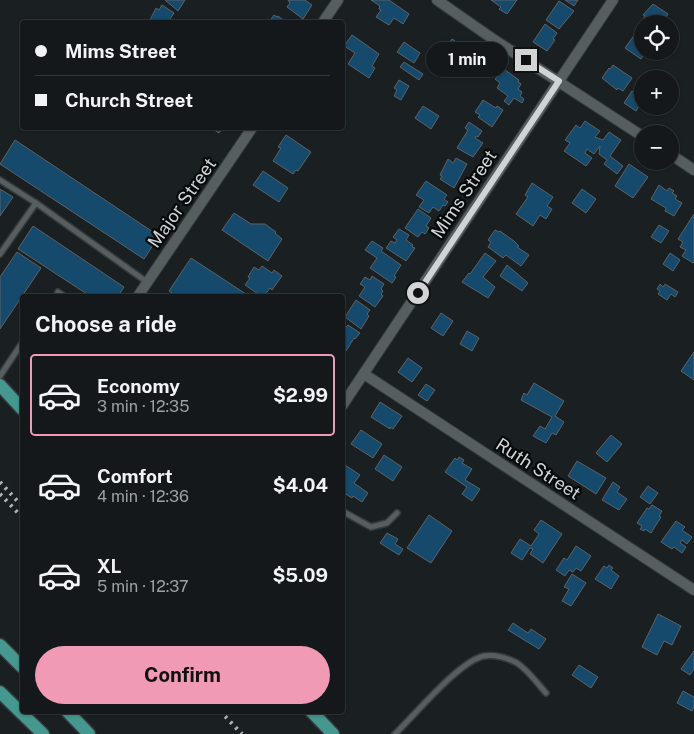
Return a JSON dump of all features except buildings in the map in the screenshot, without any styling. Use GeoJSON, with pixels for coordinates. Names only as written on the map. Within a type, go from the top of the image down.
{"type":"FeatureCollection","features":[{"type":"Feature","properties":{"kind":"main road"},"geometry":{"type":"LineString","coordinates":[[0,385],[20,407]]}},
{"type":"Feature","properties":{"kind":"main road"},"geometry":{"type":"LineString","coordinates":[[0,644],[20,665]]}},
{"type":"Feature","properties":{"kind":"main road"},"geometry":{"type":"LineString","coordinates":[[0,692],[20,711]]}},
{"type":"Feature","properties":{"kind":"main road"},"geometry":{"type":"LineString","coordinates":[[23,714],[44,734]]}},
{"type":"Feature","properties":{"kind":"main road"},"geometry":{"type":"LineString","coordinates":[[70,714],[89,734]]}},
{"type":"Feature","properties":{"kind":"main road"},"geometry":{"type":"LineString","coordinates":[[314,714],[332,734]]}},
{"type":"Feature","properties":{"kind":"street"},"geometry":{"type":"LineString","coordinates":[[324,20],[338,0]]}},
{"type":"Feature","properties":{"kind":"street"},"geometry":{"type":"LineString","coordinates":[[437,0],[493,39],[634,131]]}},
{"type":"Feature","properties":{"kind":"street","name":"Mims Street"},"geometry":{"type":"LineString","coordinates":[[345,402],[613,0]]}},
{"type":"Feature","properties":{"kind":"street","name":"Major Street"},"geometry":{"type":"LineString","coordinates":[[141,294],[147,282],[251,130]]}},
{"type":"Feature","properties":{"kind":"street"},"geometry":{"type":"LineString","coordinates":[[679,160],[694,170]]}},
{"type":"Feature","properties":{"kind":"street","name":"Ruth Street"},"geometry":{"type":"LineString","coordinates":[[364,374],[694,590]]}},
{"type":"Feature","properties":{"kind":"lane"},"geometry":{"type":"LineString","coordinates":[[0,180],[36,203],[147,282]]}},
{"type":"Feature","properties":{"kind":"lane"},"geometry":{"type":"LineString","coordinates":[[0,254],[36,203]]}},
{"type":"Feature","properties":{"kind":"lane"},"geometry":{"type":"LineString","coordinates":[[0,376],[20,347]]}},
{"type":"Feature","properties":{"kind":"lane"},"geometry":{"type":"LineString","coordinates":[[345,513],[371,527],[387,523],[397,513]]}},
{"type":"Feature","properties":{"kind":"lane"},"geometry":{"type":"LineString","coordinates":[[395,734],[453,676],[468,664],[483,656],[505,658],[515,662],[546,693]]}},
{"type":"Feature","properties":{"kind":"railway"},"geometry":{"type":"LineString","coordinates":[[0,482],[20,504]]}},
{"type":"Feature","properties":{"kind":"railway"},"geometry":{"type":"LineString","coordinates":[[0,494],[20,515]]}},
{"type":"Feature","properties":{"kind":"railway"},"geometry":{"type":"LineString","coordinates":[[223,714],[242,734]]}},
{"type":"Feature","properties":{"kind":"route"},"geometry":{"type":"LineString","coordinates":[[418,293],[559,81],[526,60]]}}]}
